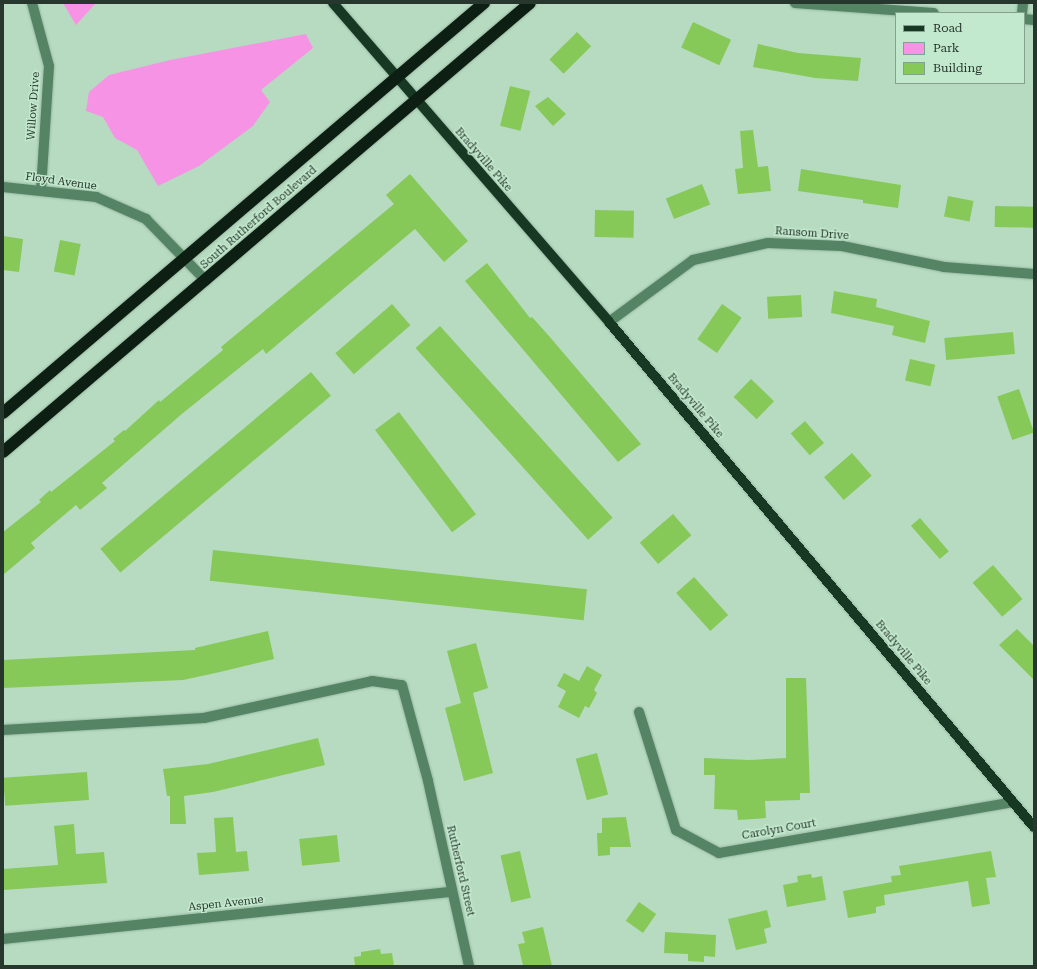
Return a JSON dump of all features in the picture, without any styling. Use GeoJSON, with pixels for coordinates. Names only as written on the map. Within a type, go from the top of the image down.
{"type":"FeatureCollection","features":[{"type":"Feature","properties":{"kind":"highway","name":"South Rutherford Boulevard"},"geometry":{"type":"LineString","coordinates":[[3,412],[484,3]]}},
{"type":"Feature","properties":{"kind":"highway","name":"South Rutherford Boulevard"},"geometry":{"type":"LineString","coordinates":[[3,452],[206,281],[530,3]]}},
{"type":"Feature","properties":{"kind":"main road","name":"Bradyville Pike"},"geometry":{"type":"LineString","coordinates":[[332,3],[609,322],[1034,827]]}},
{"type":"Feature","properties":{"kind":"street","name":"Willow Drive"},"geometry":{"type":"LineString","coordinates":[[32,3],[49,66],[41,190]]}},
{"type":"Feature","properties":{"kind":"street"},"geometry":{"type":"LineString","coordinates":[[795,3],[920,12]]}},
{"type":"Feature","properties":{"kind":"street","name":"Floyd Avenue"},"geometry":{"type":"LineString","coordinates":[[3,186],[96,197],[146,219],[206,281]]}},
{"type":"Feature","properties":{"kind":"street","name":"Ransom Drive"},"geometry":{"type":"LineString","coordinates":[[609,322],[693,260],[768,243],[842,246],[944,267],[1034,274]]}},
{"type":"Feature","properties":{"kind":"street","name":"Rutherford Street"},"geometry":{"type":"LineString","coordinates":[[3,730],[204,718],[372,681],[402,685],[428,781],[469,966]]}},
{"type":"Feature","properties":{"kind":"street","name":"Carolyn Court"},"geometry":{"type":"LineString","coordinates":[[639,712],[676,830],[719,853],[1013,802]]}},
{"type":"Feature","properties":{"kind":"street","name":"Aspen Avenue"},"geometry":{"type":"LineString","coordinates":[[3,938],[452,892]]}},
{"type":"Feature","properties":{"kind":"green space"},"geometry":{"type":"Polygon","coordinates":[[[63,3],[96,3],[76,25],[63,3]]]}},
{"type":"Feature","properties":{"kind":"green space"},"geometry":{"type":"Polygon","coordinates":[[[306,34],[313,48],[261,90],[270,102],[253,126],[199,166],[158,186],[137,150],[115,138],[103,117],[86,111],[89,92],[109,75],[170,60],[306,34]]]}},
{"type":"Feature","properties":{"kind":"building"},"geometry":{"type":"Polygon","coordinates":[[[693,22],[731,40],[719,65],[681,47],[693,22]]]}},
{"type":"Feature","properties":{"kind":"building"},"geometry":{"type":"Polygon","coordinates":[[[577,32],[591,46],[564,74],[549,60],[577,32]]]}},
{"type":"Feature","properties":{"kind":"building"},"geometry":{"type":"Polygon","coordinates":[[[758,44],[798,53],[861,58],[858,81],[815,78],[753,67],[758,44]]]}},
{"type":"Feature","properties":{"kind":"building"},"geometry":{"type":"Polygon","coordinates":[[[510,86],[530,91],[520,131],[500,126],[510,86]]]}},
{"type":"Feature","properties":{"kind":"building"},"geometry":{"type":"Polygon","coordinates":[[[548,97],[566,114],[553,126],[535,106],[548,97]]]}},
{"type":"Feature","properties":{"kind":"building"},"geometry":{"type":"Polygon","coordinates":[[[753,130],[758,167],[768,166],[771,191],[738,194],[735,169],[743,168],[740,131],[753,130]]]}},
{"type":"Feature","properties":{"kind":"building"},"geometry":{"type":"Polygon","coordinates":[[[801,169],[901,185],[898,208],[863,203],[863,200],[798,191],[801,169]]]}},
{"type":"Feature","properties":{"kind":"building"},"geometry":{"type":"Polygon","coordinates":[[[410,174],[468,241],[444,262],[415,229],[266,354],[263,349],[183,413],[102,483],[107,488],[80,510],[76,505],[31,543],[35,548],[3,575],[3,532],[41,502],[39,500],[50,490],[51,492],[115,441],[113,439],[124,430],[125,431],[159,400],[160,402],[223,350],[221,347],[394,204],[386,195],[410,174]]]}},
{"type":"Feature","properties":{"kind":"building"},"geometry":{"type":"Polygon","coordinates":[[[702,184],[710,204],[674,219],[666,199],[702,184]]]}},
{"type":"Feature","properties":{"kind":"building"},"geometry":{"type":"Polygon","coordinates":[[[948,196],[974,201],[970,222],[944,217],[948,196]]]}},
{"type":"Feature","properties":{"kind":"building"},"geometry":{"type":"Polygon","coordinates":[[[995,206],[1034,207],[1034,228],[995,227],[995,206]]]}},
{"type":"Feature","properties":{"kind":"building"},"geometry":{"type":"Polygon","coordinates":[[[595,210],[634,211],[634,238],[595,237],[595,210]]]}},
{"type":"Feature","properties":{"kind":"building"},"geometry":{"type":"Polygon","coordinates":[[[3,236],[23,239],[19,272],[3,270],[3,236]]]}},
{"type":"Feature","properties":{"kind":"building"},"geometry":{"type":"Polygon","coordinates":[[[60,240],[81,244],[75,275],[54,271],[60,240]]]}},
{"type":"Feature","properties":{"kind":"building"},"geometry":{"type":"Polygon","coordinates":[[[487,263],[530,318],[532,317],[549,336],[641,444],[618,462],[465,281],[487,263]]]}},
{"type":"Feature","properties":{"kind":"building"},"geometry":{"type":"Polygon","coordinates":[[[834,291],[877,299],[876,307],[930,321],[925,343],[892,335],[894,326],[831,313],[834,291]]]}},
{"type":"Feature","properties":{"kind":"building"},"geometry":{"type":"Polygon","coordinates":[[[801,295],[802,317],[768,319],[767,297],[801,295]]]}},
{"type":"Feature","properties":{"kind":"building"},"geometry":{"type":"Polygon","coordinates":[[[392,304],[410,325],[354,374],[335,353],[392,304]]]}},
{"type":"Feature","properties":{"kind":"building"},"geometry":{"type":"Polygon","coordinates":[[[722,304],[742,318],[717,353],[697,339],[722,304]]]}},
{"type":"Feature","properties":{"kind":"building"},"geometry":{"type":"Polygon","coordinates":[[[440,326],[613,518],[588,540],[415,348],[440,326]]]}},
{"type":"Feature","properties":{"kind":"building"},"geometry":{"type":"Polygon","coordinates":[[[1013,332],[1015,354],[946,360],[944,338],[1013,332]]]}},
{"type":"Feature","properties":{"kind":"building"},"geometry":{"type":"Polygon","coordinates":[[[910,359],[935,365],[930,386],[905,380],[910,359]]]}},
{"type":"Feature","properties":{"kind":"building"},"geometry":{"type":"Polygon","coordinates":[[[311,372],[331,396],[120,573],[100,549],[311,372]]]}},
{"type":"Feature","properties":{"kind":"building"},"geometry":{"type":"Polygon","coordinates":[[[751,379],[774,401],[757,419],[734,397],[751,379]]]}},
{"type":"Feature","properties":{"kind":"building"},"geometry":{"type":"Polygon","coordinates":[[[1019,389],[1034,432],[1012,440],[997,396],[1019,389]]]}},
{"type":"Feature","properties":{"kind":"building"},"geometry":{"type":"Polygon","coordinates":[[[399,412],[476,514],[452,532],[375,430],[399,412]]]}},
{"type":"Feature","properties":{"kind":"building"},"geometry":{"type":"Polygon","coordinates":[[[805,421],[824,443],[810,455],[791,433],[805,421]]]}},
{"type":"Feature","properties":{"kind":"building"},"geometry":{"type":"Polygon","coordinates":[[[852,453],[872,476],[844,500],[824,477],[852,453]]]}},
{"type":"Feature","properties":{"kind":"building"},"geometry":{"type":"Polygon","coordinates":[[[673,514],[691,535],[658,564],[640,543],[673,514]]]}},
{"type":"Feature","properties":{"kind":"building"},"geometry":{"type":"Polygon","coordinates":[[[920,518],[949,551],[940,559],[911,526],[920,518]]]}},
{"type":"Feature","properties":{"kind":"building"},"geometry":{"type":"Polygon","coordinates":[[[213,550],[587,589],[584,620],[210,581],[213,550]]]}},
{"type":"Feature","properties":{"kind":"building"},"geometry":{"type":"Polygon","coordinates":[[[993,565],[1023,599],[1002,617],[973,583],[993,565]]]}},
{"type":"Feature","properties":{"kind":"building"},"geometry":{"type":"Polygon","coordinates":[[[694,577],[728,615],[710,631],[676,593],[694,577]]]}},
{"type":"Feature","properties":{"kind":"building"},"geometry":{"type":"Polygon","coordinates":[[[1017,629],[1034,646],[1034,680],[999,645],[1017,629]]]}},
{"type":"Feature","properties":{"kind":"building"},"geometry":{"type":"Polygon","coordinates":[[[268,631],[274,659],[183,680],[3,688],[3,660],[195,650],[195,648],[268,631]]]}},
{"type":"Feature","properties":{"kind":"building"},"geometry":{"type":"Polygon","coordinates":[[[476,643],[488,688],[473,693],[493,773],[464,781],[445,708],[461,703],[447,651],[476,643]]]}},
{"type":"Feature","properties":{"kind":"building"},"geometry":{"type":"Polygon","coordinates":[[[587,666],[602,675],[594,690],[597,693],[589,708],[585,706],[579,718],[558,707],[566,691],[557,686],[564,673],[579,681],[587,666]]]}},
{"type":"Feature","properties":{"kind":"building"},"geometry":{"type":"Polygon","coordinates":[[[786,678],[806,678],[810,793],[800,793],[800,800],[765,801],[766,818],[738,820],[737,810],[714,809],[715,775],[704,775],[704,758],[749,760],[786,758],[786,678]]]}},
{"type":"Feature","properties":{"kind":"building"},"geometry":{"type":"Polygon","coordinates":[[[318,738],[325,765],[213,792],[184,796],[186,824],[170,824],[170,796],[167,796],[163,769],[208,764],[318,738]]]}},
{"type":"Feature","properties":{"kind":"building"},"geometry":{"type":"Polygon","coordinates":[[[597,753],[608,795],[587,800],[576,759],[597,753]]]}},
{"type":"Feature","properties":{"kind":"building"},"geometry":{"type":"Polygon","coordinates":[[[87,772],[89,800],[5,806],[3,778],[87,772]]]}},
{"type":"Feature","properties":{"kind":"building"},"geometry":{"type":"Polygon","coordinates":[[[233,817],[236,852],[247,851],[249,871],[199,875],[197,853],[216,852],[214,818],[233,817]]]}},
{"type":"Feature","properties":{"kind":"building"},"geometry":{"type":"Polygon","coordinates":[[[626,817],[631,847],[610,847],[610,855],[598,856],[597,833],[602,833],[602,818],[626,817]]]}},
{"type":"Feature","properties":{"kind":"building"},"geometry":{"type":"Polygon","coordinates":[[[74,824],[76,854],[104,852],[107,883],[3,890],[3,869],[58,865],[54,826],[74,824]]]}},
{"type":"Feature","properties":{"kind":"building"},"geometry":{"type":"Polygon","coordinates":[[[337,835],[340,862],[302,866],[299,839],[337,835]]]}},
{"type":"Feature","properties":{"kind":"building"},"geometry":{"type":"Polygon","coordinates":[[[520,851],[531,898],[511,902],[501,855],[520,851]]]}},
{"type":"Feature","properties":{"kind":"building"},"geometry":{"type":"Polygon","coordinates":[[[991,851],[996,877],[986,878],[990,904],[972,907],[968,881],[884,895],[885,905],[876,907],[876,913],[848,918],[843,891],[892,882],[891,876],[901,875],[899,866],[991,851]]]}},
{"type":"Feature","properties":{"kind":"building"},"geometry":{"type":"Polygon","coordinates":[[[811,874],[812,878],[822,876],[826,900],[787,907],[783,885],[798,882],[797,876],[811,874]]]}},
{"type":"Feature","properties":{"kind":"building"},"geometry":{"type":"Polygon","coordinates":[[[639,902],[656,914],[643,933],[626,921],[639,902]]]}},
{"type":"Feature","properties":{"kind":"building"},"geometry":{"type":"Polygon","coordinates":[[[767,910],[771,927],[764,929],[767,943],[736,950],[728,919],[767,910]]]}},
{"type":"Feature","properties":{"kind":"building"},"geometry":{"type":"Polygon","coordinates":[[[543,927],[552,966],[523,966],[518,944],[525,943],[522,932],[543,927]]]}},
{"type":"Feature","properties":{"kind":"building"},"geometry":{"type":"Polygon","coordinates":[[[665,932],[716,935],[715,957],[704,956],[704,962],[688,961],[688,954],[664,953],[665,932]]]}},
{"type":"Feature","properties":{"kind":"building"},"geometry":{"type":"Polygon","coordinates":[[[380,949],[381,954],[392,953],[394,966],[355,966],[354,957],[361,956],[361,952],[380,949]]]}}]}
